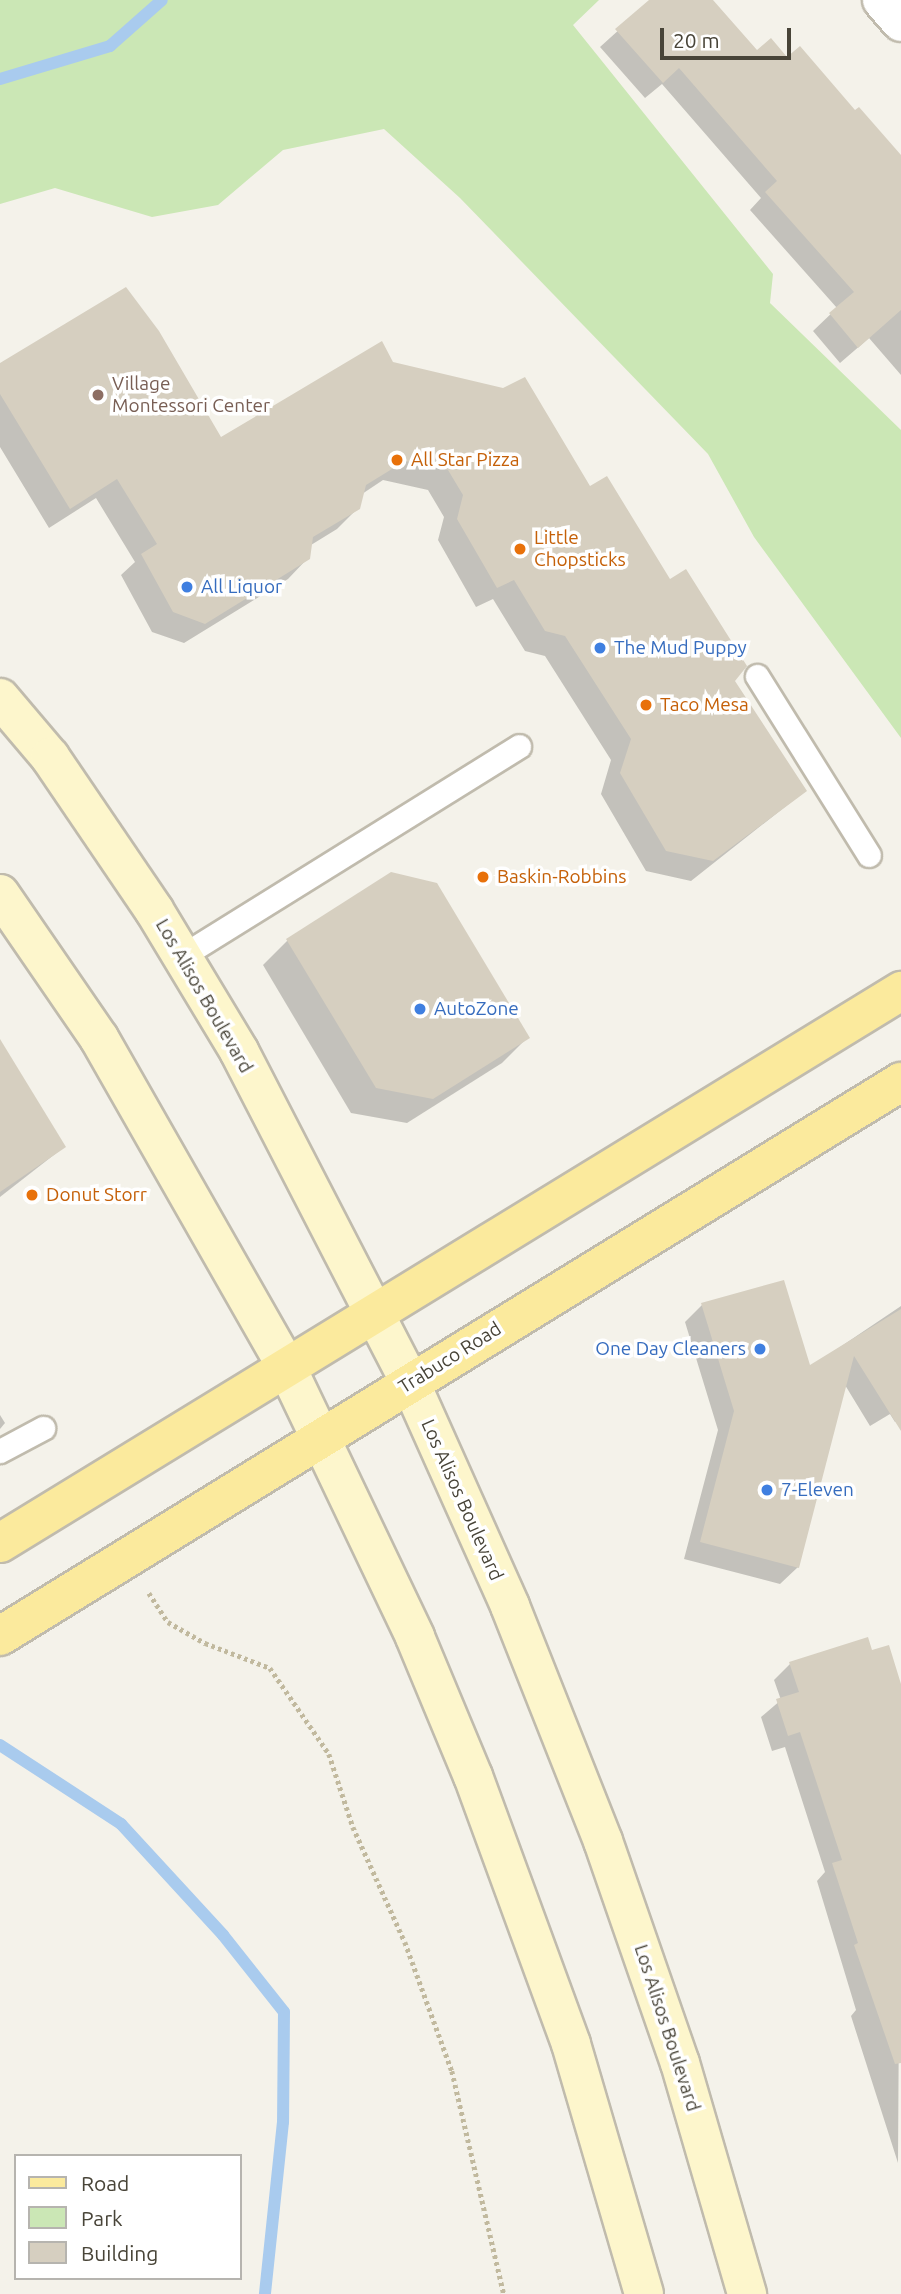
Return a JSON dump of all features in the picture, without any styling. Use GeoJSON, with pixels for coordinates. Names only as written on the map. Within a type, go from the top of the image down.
{"type":"FeatureCollection","features":[{"type":"Feature","properties":{"kind":"main road","name":"Los Alisos Boulevard"},"geometry":{"type":"LineString","coordinates":[[0,698],[50,757],[182,956],[239,1051],[410,1382],[510,1606],[598,1829],[680,2063],[747,2294]]}},
{"type":"Feature","properties":{"kind":"main road"},"geometry":{"type":"LineString","coordinates":[[0,894],[99,1038],[286,1366],[415,1637],[483,1801],[571,2044],[644,2294]]}},
{"type":"Feature","properties":{"kind":"main road"},"geometry":{"type":"LineString","coordinates":[[0,1543],[901,991]]}},
{"type":"Feature","properties":{"kind":"main road","name":"Trabuco Road"},"geometry":{"type":"LineString","coordinates":[[0,1636],[901,1082]]}},
{"type":"Feature","properties":{"kind":"street"},"geometry":{"type":"LineString","coordinates":[[883,0],[901,22]]}},
{"type":"Feature","properties":{"kind":"lane"},"geometry":{"type":"LineString","coordinates":[[757,676],[869,855]]}},
{"type":"Feature","properties":{"kind":"lane"},"geometry":{"type":"LineString","coordinates":[[182,956],[519,746]]}},
{"type":"Feature","properties":{"kind":"lane"},"geometry":{"type":"LineString","coordinates":[[0,1451],[43,1428]]}},
{"type":"Feature","properties":{"kind":"path"},"geometry":{"type":"LineString","coordinates":[[125,1557],[168,1622],[205,1643],[270,1668],[329,1754],[352,1827],[405,1942],[452,2071],[504,2294]]}},
{"type":"Feature","properties":{"kind":"green space"},"geometry":{"type":"Polygon","coordinates":[[[0,0],[599,0],[573,25],[773,274],[770,303],[901,430],[901,738],[754,537],[708,454],[460,198],[384,129],[283,150],[218,205],[152,217],[55,188],[0,204],[0,0]]]}},
{"type":"Feature","properties":{"kind":"building"},"geometry":{"type":"Polygon","coordinates":[[[649,0],[713,0],[757,50],[771,38],[787,57],[800,46],[855,110],[859,107],[901,155],[901,310],[858,348],[829,313],[854,292],[765,192],[777,181],[679,68],[663,83],[615,29],[649,0]]]}},
{"type":"Feature","properties":{"kind":"building"},"geometry":{"type":"Polygon","coordinates":[[[126,287],[159,331],[221,437],[382,341],[393,362],[503,388],[525,377],[590,486],[607,476],[670,579],[686,569],[747,666],[735,681],[807,791],[713,861],[666,851],[620,773],[631,739],[565,636],[545,631],[514,580],[497,588],[457,519],[463,495],[448,470],[405,461],[366,485],[360,509],[313,537],[310,559],[205,624],[173,612],[141,554],[157,544],[117,479],[70,509],[0,394],[0,363],[126,287]]]}},
{"type":"Feature","properties":{"kind":"building","name":"AutoZone"},"geometry":{"type":"Polygon","coordinates":[[[391,872],[437,883],[530,1038],[433,1099],[376,1088],[286,939],[391,872]]]}},
{"type":"Feature","properties":{"kind":"building"},"geometry":{"type":"Polygon","coordinates":[[[0,1039],[66,1147],[0,1192],[0,1039]]]}},
{"type":"Feature","properties":{"kind":"building"},"geometry":{"type":"Polygon","coordinates":[[[784,1280],[810,1365],[901,1309],[901,1431],[854,1356],[799,1568],[700,1542],[734,1411],[701,1303],[784,1280]]]}},
{"type":"Feature","properties":{"kind":"building"},"geometry":{"type":"Polygon","coordinates":[[[868,1637],[872,1650],[889,1645],[901,1684],[901,2063],[895,2064],[854,1945],[858,1943],[832,1863],[842,1860],[800,1732],[788,1736],[776,1699],[799,1692],[789,1662],[868,1637]]]}},
{"type":"Feature","properties":{"kind":"waterway"},"geometry":{"type":"LineString","coordinates":[[0,79],[110,46],[162,0]]}},
{"type":"Feature","properties":{"kind":"waterway"},"geometry":{"type":"LineString","coordinates":[[0,1745],[121,1824],[223,1935],[284,2012],[283,2122],[265,2294]]}},
{"type":"Feature","properties":{"kind":"place","name":"Village Montessori Center"},"geometry":{"type":"Point","coordinates":[98,395]}},
{"type":"Feature","properties":{"kind":"place","name":"All Star Pizza"},"geometry":{"type":"Point","coordinates":[397,460]}},
{"type":"Feature","properties":{"kind":"place","name":"Little Chopsticks"},"geometry":{"type":"Point","coordinates":[520,549]}},
{"type":"Feature","properties":{"kind":"place","name":"All Liquor"},"geometry":{"type":"Point","coordinates":[187,587]}},
{"type":"Feature","properties":{"kind":"place","name":"The Mud Puppy"},"geometry":{"type":"Point","coordinates":[600,648]}},
{"type":"Feature","properties":{"kind":"place","name":"Taco Mesa"},"geometry":{"type":"Point","coordinates":[646,705]}},
{"type":"Feature","properties":{"kind":"place","name":"Baskin-Robbins"},"geometry":{"type":"Point","coordinates":[483,877]}},
{"type":"Feature","properties":{"kind":"place","name":"AutoZone"},"geometry":{"type":"Point","coordinates":[420,1009]}},
{"type":"Feature","properties":{"kind":"place","name":"Donut Storr"},"geometry":{"type":"Point","coordinates":[32,1195]}},
{"type":"Feature","properties":{"kind":"place","name":"One Day Cleaners"},"geometry":{"type":"Point","coordinates":[760,1349]}},
{"type":"Feature","properties":{"kind":"place","name":"7-Eleven"},"geometry":{"type":"Point","coordinates":[767,1490]}}]}
